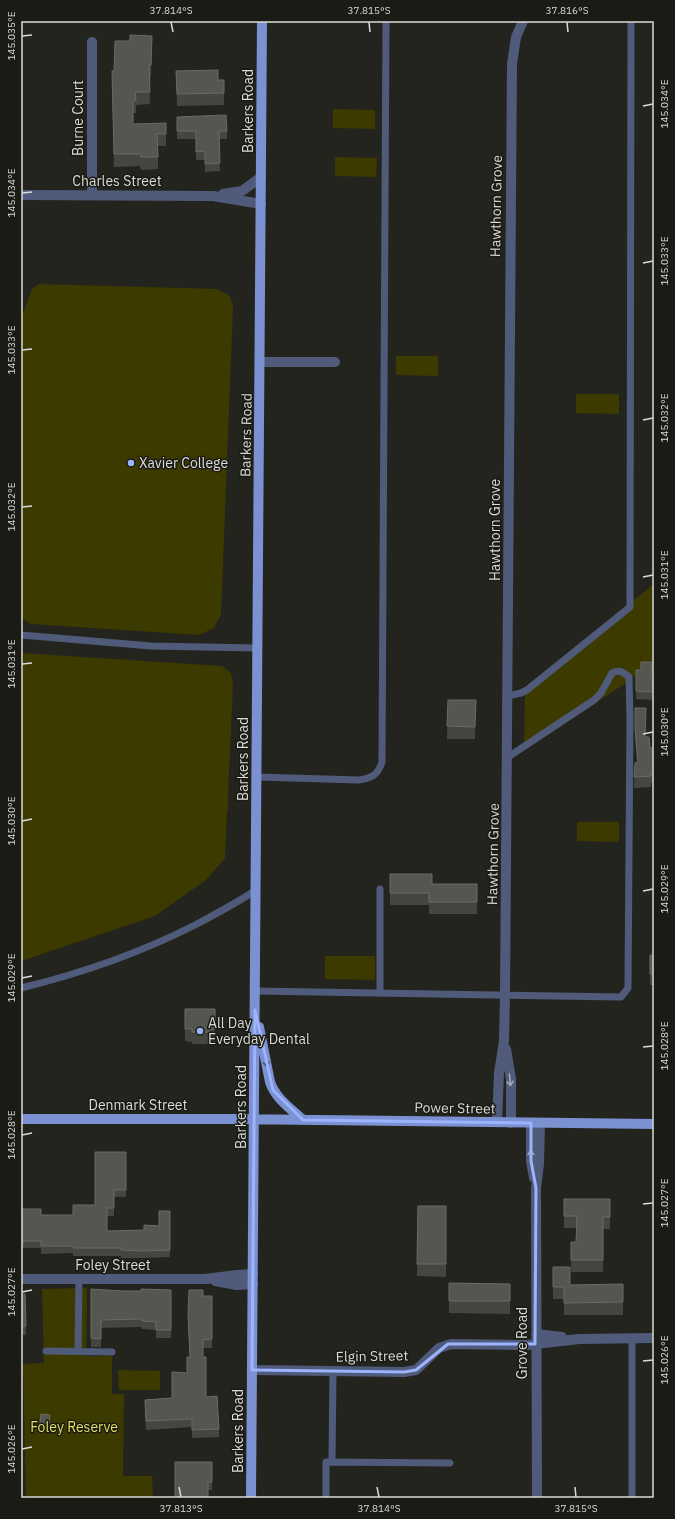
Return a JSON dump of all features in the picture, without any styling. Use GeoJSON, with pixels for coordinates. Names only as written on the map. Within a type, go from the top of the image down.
{"type":"FeatureCollection","features":[{"type":"Feature","properties":{"kind":"main road","name":"Barkers Road"},"geometry":{"type":"LineString","coordinates":[[251,1498],[262,21]]}},
{"type":"Feature","properties":{"kind":"main road"},"geometry":{"type":"LineString","coordinates":[[255,1010],[273,1090],[283,1103],[303,1120]]}},
{"type":"Feature","properties":{"kind":"main road","name":"Denmark Street"},"geometry":{"type":"LineString","coordinates":[[21,1119],[255,1119]]}},
{"type":"Feature","properties":{"kind":"main road","name":"Power Street"},"geometry":{"type":"LineString","coordinates":[[255,1119],[654,1124]]}},
{"type":"Feature","properties":{"kind":"street","name":"Hawthorn Grove"},"geometry":{"type":"LineString","coordinates":[[497,1122],[499,1073],[504,1041],[505,995],[508,757],[512,64],[516,38],[523,21]]}},
{"type":"Feature","properties":{"kind":"street","name":"Burne Court"},"geometry":{"type":"LineString","coordinates":[[92,42],[92,195]]}},
{"type":"Feature","properties":{"kind":"street","name":"Charles Street"},"geometry":{"type":"LineString","coordinates":[[213,196],[242,190],[262,177]]}},
{"type":"Feature","properties":{"kind":"street","name":"Charles Street"},"geometry":{"type":"LineString","coordinates":[[21,195],[213,196],[261,204]]}},
{"type":"Feature","properties":{"kind":"street"},"geometry":{"type":"LineString","coordinates":[[260,362],[335,362]]}},
{"type":"Feature","properties":{"kind":"street","name":"Hawthorn Grove"},"geometry":{"type":"LineString","coordinates":[[504,1041],[511,1079],[511,1123]]}},
{"type":"Feature","properties":{"kind":"street","name":"Grove Road"},"geometry":{"type":"LineString","coordinates":[[535,1123],[539,1164],[536,1188],[537,1498]]}},
{"type":"Feature","properties":{"kind":"street","name":"Foley Street"},"geometry":{"type":"LineString","coordinates":[[21,1279],[206,1279],[237,1285],[253,1279]]}},
{"type":"Feature","properties":{"kind":"street","name":"Elgin Street"},"geometry":{"type":"LineString","coordinates":[[252,1370],[411,1371],[420,1367],[439,1348],[451,1344],[536,1339],[654,1338]]}},
{"type":"Feature","properties":{"kind":"lane"},"geometry":{"type":"LineString","coordinates":[[257,777],[359,780],[372,777],[377,774],[382,762],[386,21]]}},
{"type":"Feature","properties":{"kind":"lane"},"geometry":{"type":"LineString","coordinates":[[508,696],[527,690],[630,607],[631,21]]}},
{"type":"Feature","properties":{"kind":"lane"},"geometry":{"type":"LineString","coordinates":[[21,634],[151,646],[258,648]]}},
{"type":"Feature","properties":{"kind":"lane"},"geometry":{"type":"LineString","coordinates":[[255,991],[621,997],[628,988],[629,677],[623,672],[618,671],[612,674],[601,693],[594,700],[508,757]]}},
{"type":"Feature","properties":{"kind":"lane"},"geometry":{"type":"LineString","coordinates":[[380,889],[380,993]]}},
{"type":"Feature","properties":{"kind":"lane"},"geometry":{"type":"LineString","coordinates":[[21,988],[96,968],[141,950],[212,916],[240,901],[256,890]]}},
{"type":"Feature","properties":{"kind":"lane"},"geometry":{"type":"LineString","coordinates":[[78,1351],[79,1279]]}},
{"type":"Feature","properties":{"kind":"lane"},"geometry":{"type":"LineString","coordinates":[[632,1338],[632,1498]]}},
{"type":"Feature","properties":{"kind":"lane"},"geometry":{"type":"LineString","coordinates":[[46,1351],[112,1352]]}},
{"type":"Feature","properties":{"kind":"lane"},"geometry":{"type":"LineString","coordinates":[[332,1462],[333,1371]]}},
{"type":"Feature","properties":{"kind":"lane"},"geometry":{"type":"LineString","coordinates":[[326,1498],[326,1462],[450,1463]]}},
{"type":"Feature","properties":{"kind":"highlighted area"},"geometry":{"type":"Polygon","coordinates":[[[255,1010],[273,1090],[303,1120],[531,1123],[531,1161],[536,1188],[535,1344],[448,1344],[416,1370],[404,1372],[252,1370],[255,1010]]]}},
{"type":"Feature","properties":{"kind":"green space"},"geometry":{"type":"Polygon","coordinates":[[[333,109],[375,110],[375,129],[333,128],[333,109]]]}},
{"type":"Feature","properties":{"kind":"green space"},"geometry":{"type":"Polygon","coordinates":[[[335,157],[377,158],[376,177],[335,176],[335,157]]]}},
{"type":"Feature","properties":{"kind":"green space"},"geometry":{"type":"Polygon","coordinates":[[[39,284],[216,289],[229,295],[233,306],[221,614],[214,628],[199,635],[31,624],[21,618],[21,318],[32,289],[39,284]]]}},
{"type":"Feature","properties":{"kind":"green space"},"geometry":{"type":"Polygon","coordinates":[[[396,356],[438,356],[438,376],[396,375],[396,356]]]}},
{"type":"Feature","properties":{"kind":"green space"},"geometry":{"type":"Polygon","coordinates":[[[576,394],[619,394],[619,414],[576,413],[576,394]]]}},
{"type":"Feature","properties":{"kind":"green space"},"geometry":{"type":"Polygon","coordinates":[[[654,584],[654,661],[626,683],[524,750],[525,687],[654,584]]]}},
{"type":"Feature","properties":{"kind":"green space"},"geometry":{"type":"Polygon","coordinates":[[[21,653],[222,666],[231,673],[233,685],[225,858],[206,880],[155,916],[21,961],[21,653]]]}},
{"type":"Feature","properties":{"kind":"green space"},"geometry":{"type":"Polygon","coordinates":[[[577,822],[619,822],[619,842],[577,841],[577,822]]]}},
{"type":"Feature","properties":{"kind":"green space"},"geometry":{"type":"Polygon","coordinates":[[[325,956],[375,956],[375,980],[325,979],[325,956]]]}},
{"type":"Feature","properties":{"kind":"green space","name":"Foley Reserve"},"geometry":{"type":"Polygon","coordinates":[[[87,1288],[86,1356],[112,1356],[112,1394],[124,1394],[123,1476],[152,1476],[153,1498],[26,1498],[23,1364],[44,1363],[42,1289],[87,1288]]]}},
{"type":"Feature","properties":{"kind":"green space"},"geometry":{"type":"Polygon","coordinates":[[[118,1370],[160,1371],[160,1390],[119,1390],[118,1370]]]}},
{"type":"Feature","properties":{"kind":"building"},"geometry":{"type":"Polygon","coordinates":[[[130,35],[152,36],[151,65],[149,65],[150,92],[135,92],[136,100],[133,101],[133,124],[166,123],[166,134],[157,134],[158,157],[141,157],[140,154],[114,154],[112,71],[114,71],[115,41],[130,41],[130,35]]]}},
{"type":"Feature","properties":{"kind":"building"},"geometry":{"type":"Polygon","coordinates":[[[218,70],[218,80],[224,80],[224,93],[177,94],[176,71],[218,70]]]}},
{"type":"Feature","properties":{"kind":"building"},"geometry":{"type":"Polygon","coordinates":[[[226,115],[227,131],[219,131],[220,163],[205,164],[205,151],[196,152],[196,131],[177,131],[177,117],[226,115]]]}},
{"type":"Feature","properties":{"kind":"building"},"geometry":{"type":"Polygon","coordinates":[[[641,662],[652,662],[651,680],[654,680],[654,692],[636,691],[636,670],[641,670],[641,662]]]}},
{"type":"Feature","properties":{"kind":"building"},"geometry":{"type":"Polygon","coordinates":[[[448,700],[476,700],[475,727],[447,726],[448,700]]]}},
{"type":"Feature","properties":{"kind":"building"},"geometry":{"type":"Polygon","coordinates":[[[635,708],[646,708],[645,737],[649,737],[650,748],[654,748],[654,771],[651,772],[651,776],[634,777],[635,763],[638,762],[635,708]]]}},
{"type":"Feature","properties":{"kind":"building"},"geometry":{"type":"Polygon","coordinates":[[[390,874],[432,874],[432,884],[477,884],[477,902],[429,902],[429,893],[390,893],[390,874]]]}},
{"type":"Feature","properties":{"kind":"building"},"geometry":{"type":"Polygon","coordinates":[[[650,955],[654,955],[654,974],[650,974],[650,955]]]}},
{"type":"Feature","properties":{"kind":"building"},"geometry":{"type":"Polygon","coordinates":[[[185,1009],[215,1009],[215,1029],[209,1029],[209,1032],[192,1032],[192,1029],[185,1029],[185,1009]]]}},
{"type":"Feature","properties":{"kind":"building"},"geometry":{"type":"Polygon","coordinates":[[[95,1152],[126,1152],[126,1190],[114,1190],[114,1208],[107,1208],[107,1231],[144,1230],[144,1225],[159,1226],[159,1211],[170,1211],[170,1250],[143,1251],[121,1250],[121,1248],[41,1246],[41,1241],[23,1241],[23,1243],[21,1243],[21,1209],[41,1209],[41,1215],[73,1215],[73,1205],[95,1205],[95,1152]]]}},
{"type":"Feature","properties":{"kind":"building"},"geometry":{"type":"Polygon","coordinates":[[[564,1199],[610,1199],[610,1217],[603,1217],[603,1260],[571,1260],[571,1242],[576,1242],[577,1216],[564,1216],[564,1199]]]}},
{"type":"Feature","properties":{"kind":"building"},"geometry":{"type":"Polygon","coordinates":[[[418,1206],[446,1206],[446,1264],[417,1264],[418,1206]]]}},
{"type":"Feature","properties":{"kind":"building"},"geometry":{"type":"Polygon","coordinates":[[[553,1267],[570,1267],[570,1285],[623,1284],[623,1302],[564,1303],[564,1287],[553,1287],[553,1267]]]}},
{"type":"Feature","properties":{"kind":"building"},"geometry":{"type":"Polygon","coordinates":[[[449,1283],[510,1284],[510,1301],[449,1301],[449,1283]]]}},
{"type":"Feature","properties":{"kind":"building"},"geometry":{"type":"Polygon","coordinates":[[[91,1289],[123,1291],[141,1291],[141,1289],[171,1290],[171,1330],[156,1330],[156,1322],[142,1321],[141,1319],[101,1320],[101,1339],[91,1338],[91,1289]]]}},
{"type":"Feature","properties":{"kind":"building"},"geometry":{"type":"Polygon","coordinates":[[[189,1290],[203,1290],[203,1296],[212,1296],[212,1339],[203,1340],[203,1357],[206,1357],[206,1397],[217,1396],[219,1429],[192,1430],[192,1419],[146,1421],[145,1400],[172,1398],[172,1372],[187,1373],[187,1357],[190,1357],[188,1314],[189,1290]]]}},
{"type":"Feature","properties":{"kind":"building"},"geometry":{"type":"Polygon","coordinates":[[[21,1294],[25,1294],[26,1326],[21,1326],[21,1294]]]}},
{"type":"Feature","properties":{"kind":"building"},"geometry":{"type":"Polygon","coordinates":[[[41,1414],[50,1415],[49,1424],[40,1423],[41,1414]]]}},
{"type":"Feature","properties":{"kind":"building"},"geometry":{"type":"Polygon","coordinates":[[[175,1462],[212,1462],[212,1482],[208,1482],[208,1498],[175,1498],[175,1462]]]}},
{"type":"Feature","properties":{"kind":"place","name":"Xavier College"},"geometry":{"type":"Point","coordinates":[131,463]}},
{"type":"Feature","properties":{"kind":"place","name":"All Day Everyday Dental"},"geometry":{"type":"Point","coordinates":[200,1031]}}]}
